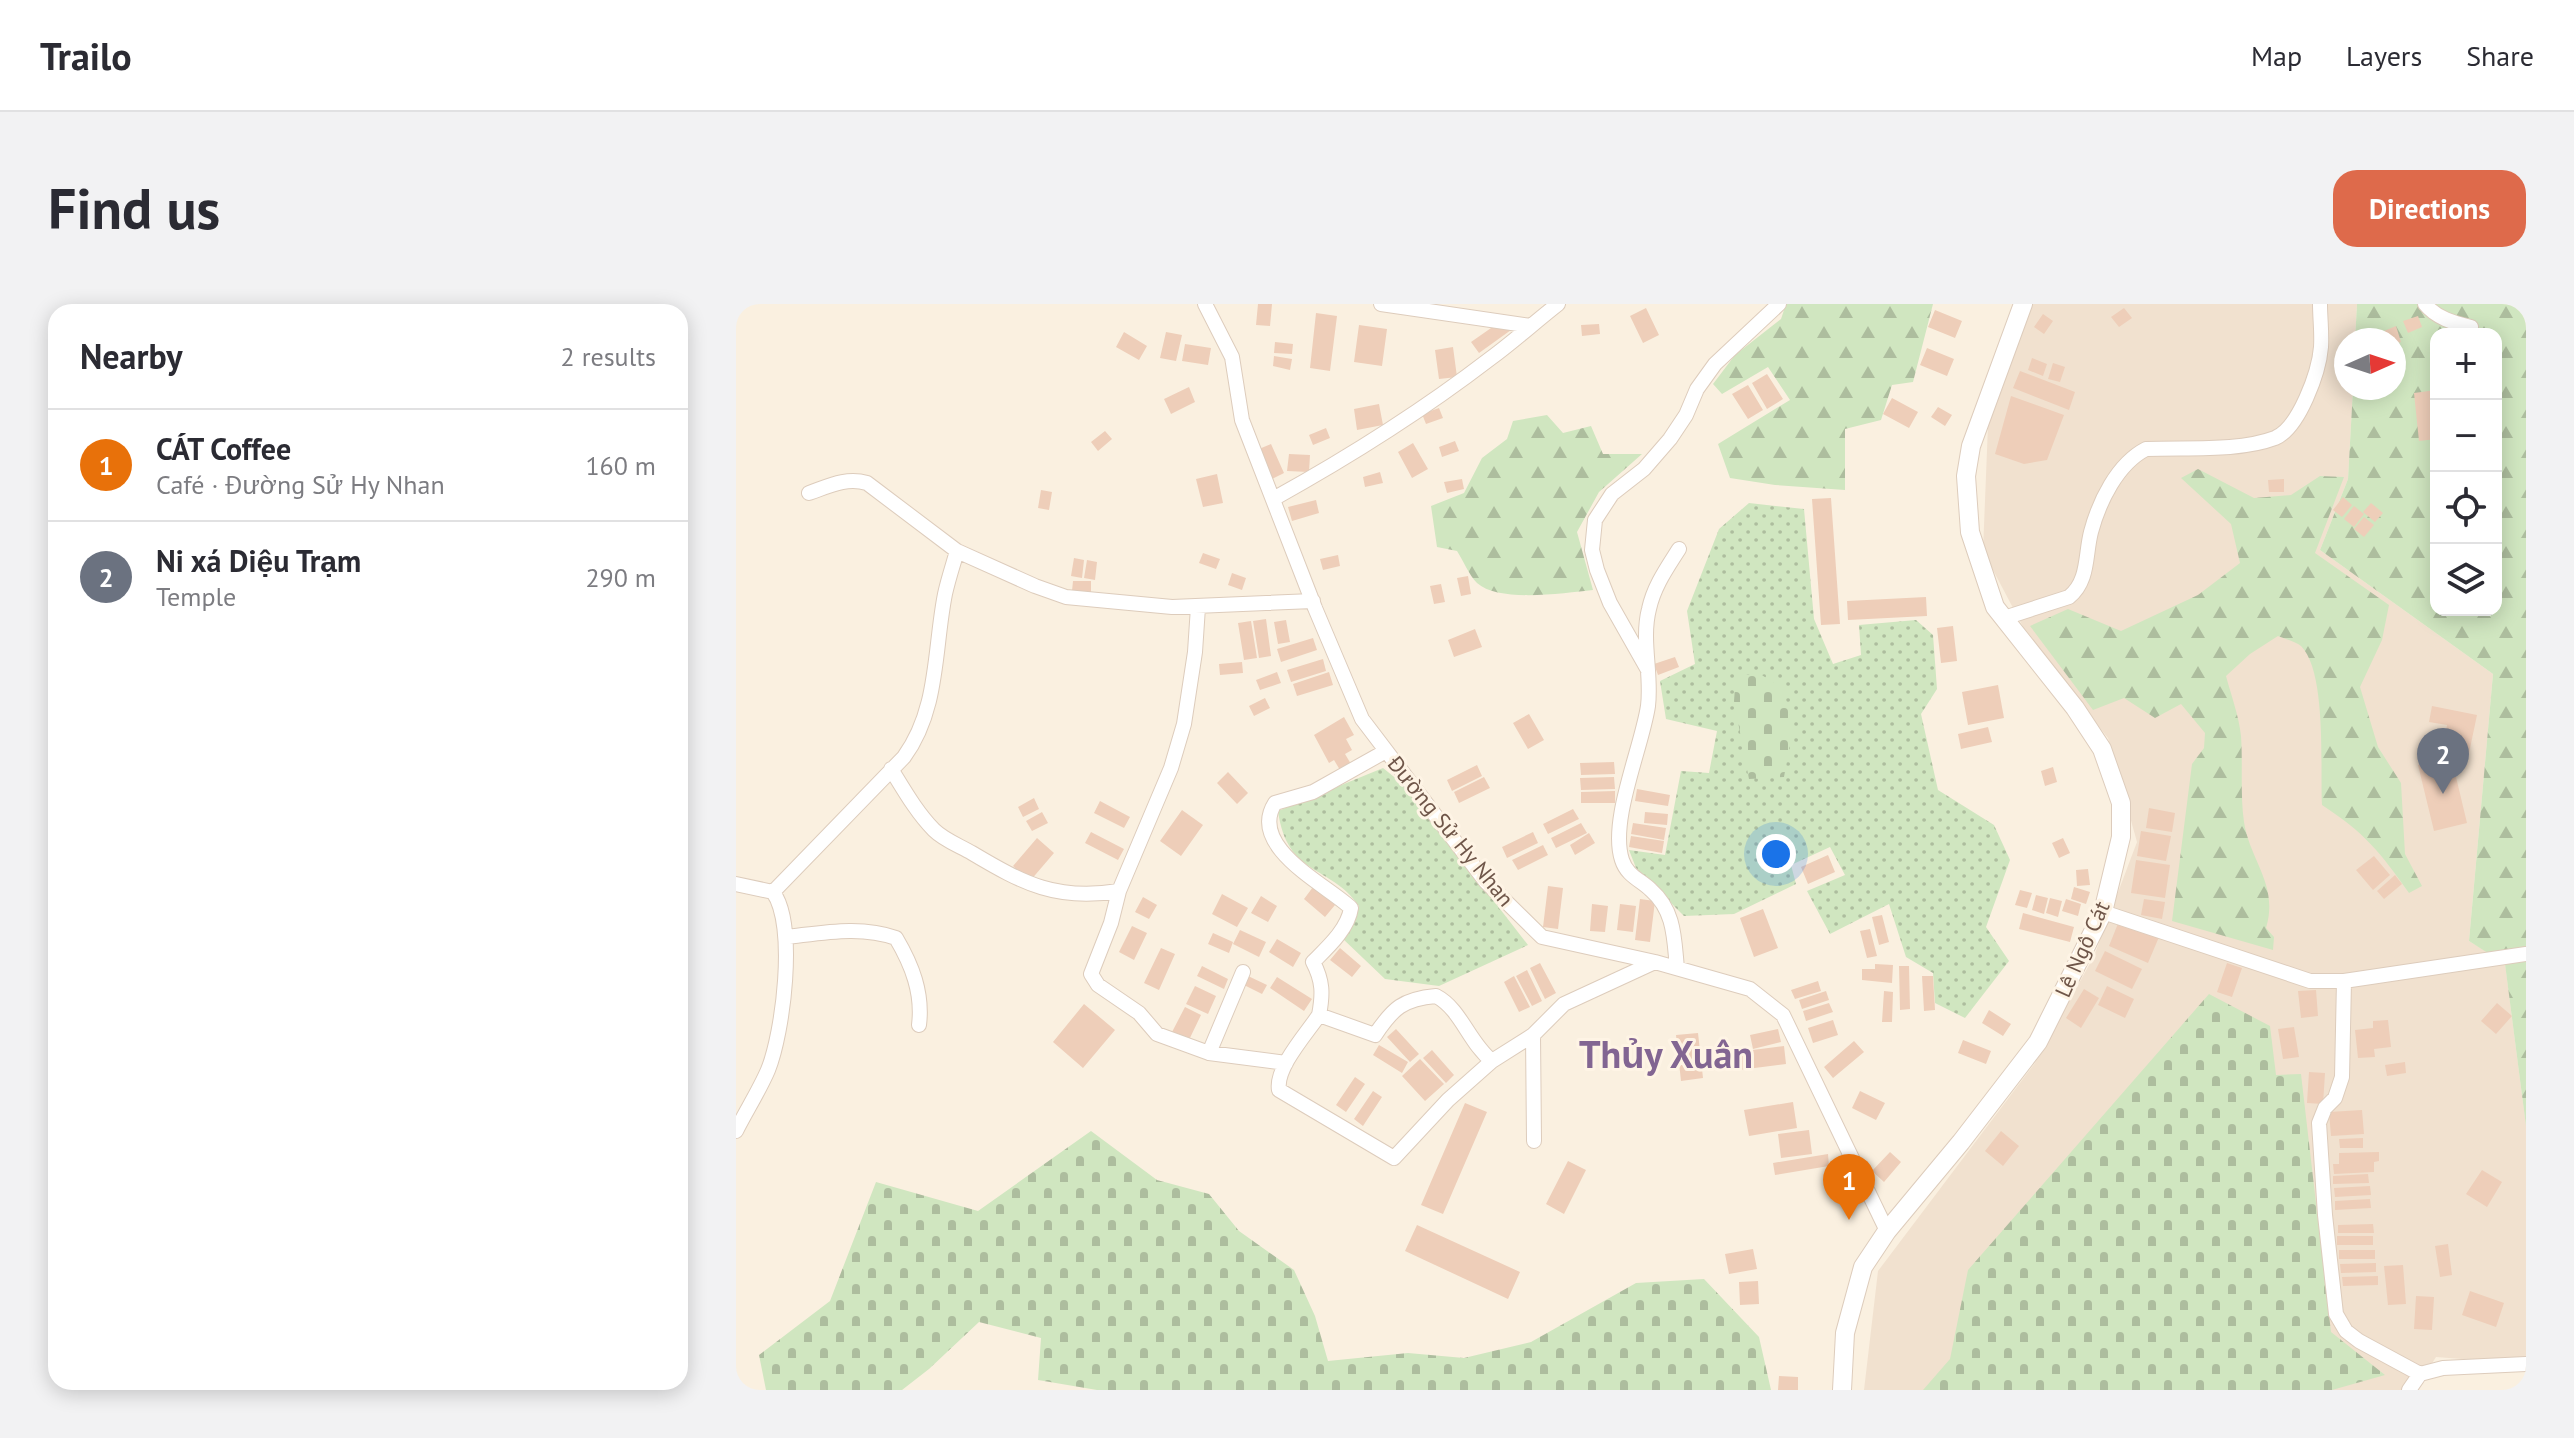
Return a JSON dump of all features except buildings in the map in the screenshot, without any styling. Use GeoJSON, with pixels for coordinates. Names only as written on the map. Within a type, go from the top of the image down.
{"type":"FeatureCollection","features":[{"type":"Feature","properties":{"kind":"street","name":"Đường Sử Hy Nhan"},"geometry":{"type":"LineString","coordinates":[[1205,304],[1232,357],[1242,420],[1362,719],[1486,882],[1542,937],[1655,962],[1750,989],[1783,1015],[1887,1231]]}},
{"type":"Feature","properties":{"kind":"street"},"geometry":{"type":"LineString","coordinates":[[1381,304],[1531,326]]}},
{"type":"Feature","properties":{"kind":"street"},"geometry":{"type":"LineString","coordinates":[[1273,499],[1329,468],[1421,409],[1558,304]]}},
{"type":"Feature","properties":{"kind":"street"},"geometry":{"type":"LineString","coordinates":[[1648,670],[1610,603],[1597,570],[1592,550],[1595,520],[1612,494],[1644,469],[1670,439],[1686,415],[1697,389],[1715,364],[1779,304]]}},
{"type":"Feature","properties":{"kind":"street","name":"Lê Ngô Cát"},"geometry":{"type":"LineString","coordinates":[[1842,1390],[1845,1333],[1863,1267],[1887,1231],[2038,1042],[2103,912],[2121,837],[2121,803],[2102,749],[2075,708],[1995,607],[1970,532],[1966,476],[1971,446],[2023,304]]}},
{"type":"Feature","properties":{"kind":"street"},"geometry":{"type":"LineString","coordinates":[[2004,618],[2069,597],[2076,591],[2084,571],[2091,531],[2113,480],[2137,454],[2146,449],[2255,443],[2279,437],[2294,420],[2311,389],[2321,349],[2320,304]]}},
{"type":"Feature","properties":{"kind":"street"},"geometry":{"type":"LineString","coordinates":[[2425,304],[2430,311],[2454,323],[2471,327]]}},
{"type":"Feature","properties":{"kind":"street"},"geometry":{"type":"LineString","coordinates":[[809,493],[842,482],[856,480],[867,483],[957,551],[1066,597],[1172,607],[1313,601]]}},
{"type":"Feature","properties":{"kind":"street"},"geometry":{"type":"LineString","coordinates":[[1677,968],[1673,926],[1668,911],[1652,890],[1632,876],[1622,862],[1619,838],[1629,777],[1648,705],[1649,609],[1659,581],[1679,549]]}},
{"type":"Feature","properties":{"kind":"street"},"geometry":{"type":"LineString","coordinates":[[773,892],[917,740],[926,715],[940,642],[945,595],[957,551]]}},
{"type":"Feature","properties":{"kind":"street"},"geometry":{"type":"LineString","coordinates":[[1198,607],[1195,652],[1180,739],[1171,768],[1119,891],[1111,923],[1091,974],[1098,985],[1139,1013],[1157,1034],[1209,1053],[1286,1063]]}},
{"type":"Feature","properties":{"kind":"street"},"geometry":{"type":"LineString","coordinates":[[1386,751],[1313,792],[1275,803],[1271,809],[1269,821],[1277,845],[1297,868],[1351,908],[1350,916],[1332,943],[1313,962],[1321,976],[1324,992],[1319,1015],[1286,1063],[1278,1083],[1279,1090],[1394,1158],[1448,1100],[1492,1061],[1533,1035],[1564,1004],[1655,962]]}},
{"type":"Feature","properties":{"kind":"street"},"geometry":{"type":"LineString","coordinates":[[891,769],[937,833],[1010,876],[1061,894],[1089,896],[1119,891]]}},
{"type":"Feature","properties":{"kind":"street"},"geometry":{"type":"LineString","coordinates":[[736,884],[773,892],[778,899],[786,937],[783,1009],[768,1069],[736,1131]]}},
{"type":"Feature","properties":{"kind":"street"},"geometry":{"type":"LineString","coordinates":[[2103,912],[2310,981],[2344,981],[2526,954]]}},
{"type":"Feature","properties":{"kind":"street"},"geometry":{"type":"LineString","coordinates":[[786,937],[840,931],[878,931],[896,938],[908,958],[922,1003],[919,1025]]}},
{"type":"Feature","properties":{"kind":"street"},"geometry":{"type":"LineString","coordinates":[[1209,1053],[1243,972]]}},
{"type":"Feature","properties":{"kind":"street"},"geometry":{"type":"LineString","coordinates":[[2344,981],[2342,1077],[2335,1098],[2325,1108],[2319,1123],[2336,1314],[2346,1331],[2359,1341],[2420,1374]]}},
{"type":"Feature","properties":{"kind":"street"},"geometry":{"type":"LineString","coordinates":[[1319,1015],[1375,1035],[1396,1007],[1407,1001],[1436,996],[1452,1008],[1471,1040],[1492,1061]]}},
{"type":"Feature","properties":{"kind":"street"},"geometry":{"type":"LineString","coordinates":[[1533,1035],[1534,1141]]}},
{"type":"Feature","properties":{"kind":"street"},"geometry":{"type":"LineString","coordinates":[[2409,1390],[2420,1374],[2443,1368],[2526,1364]]}},
{"type":"Feature","properties":{"kind":"shaded area"},"geometry":{"type":"Polygon","coordinates":[[[2031,304],[2357,304],[2356,328],[2334,328],[2334,400],[2352,400],[2348,479],[2320,550],[2493,674],[2469,941],[2505,963],[2526,1126],[2526,1364],[2436,1357],[2415,1390],[1864,1390],[1878,1271],[2035,1063],[2094,956],[2137,842],[2108,738],[2031,642],[1983,551],[1988,425],[2031,304]]]}},
{"type":"Feature","properties":{"kind":"green space"},"geometry":{"type":"Polygon","coordinates":[[[1786,304],[1933,304],[1913,382],[1892,385],[1881,420],[1845,429],[1845,490],[1730,478],[1718,444],[1790,400],[1768,367],[1722,394],[1713,384],[1735,355],[1781,319],[1786,304]]]}},
{"type":"Feature","properties":{"kind":"green space"},"geometry":{"type":"Polygon","coordinates":[[[2357,304],[2526,304],[2526,1126],[2505,964],[2469,941],[2493,674],[2320,550],[2348,479],[2352,400],[2406,400],[2406,328],[2356,328],[2357,304]]]}},
{"type":"Feature","properties":{"kind":"green space"},"geometry":{"type":"Polygon","coordinates":[[[1547,415],[1563,433],[1591,426],[1603,454],[1642,454],[1599,492],[1577,532],[1593,590],[1532,595],[1500,593],[1477,583],[1457,551],[1437,547],[1431,506],[1464,493],[1482,458],[1507,439],[1513,421],[1547,415]]]}},
{"type":"Feature","properties":{"kind":"green space"},"geometry":{"type":"Polygon","coordinates":[[[2198,469],[2254,498],[2291,495],[2320,476],[2344,477],[2315,553],[2389,605],[2382,640],[2360,687],[2378,747],[2401,783],[2405,854],[2422,886],[2409,893],[2371,844],[2322,805],[2319,698],[2309,659],[2301,646],[2278,636],[2250,654],[2226,676],[2241,736],[2244,822],[2269,899],[2266,928],[2274,937],[2273,950],[2172,921],[2192,764],[2204,748],[2205,733],[2181,704],[2155,718],[2124,698],[2093,710],[2030,626],[2068,609],[2121,631],[2198,595],[2240,563],[2231,524],[2181,478],[2198,469]]]}},
{"type":"Feature","properties":{"kind":"green space"},"geometry":{"type":"Polygon","coordinates":[[[1749,503],[1804,509],[1814,619],[1833,664],[1861,655],[1859,625],[1916,620],[1933,635],[1937,689],[1921,714],[1938,790],[1994,825],[2010,860],[1986,927],[2009,961],[1965,1018],[1935,1003],[1933,973],[1906,957],[1889,904],[1830,934],[1807,891],[1845,875],[1830,847],[1791,865],[1796,884],[1734,914],[1684,916],[1636,868],[1629,850],[1665,855],[1681,771],[1709,773],[1717,731],[1666,719],[1660,681],[1695,664],[1687,611],[1719,529],[1749,503]]]}},
{"type":"Feature","properties":{"kind":"green space"},"geometry":{"type":"Polygon","coordinates":[[[1760,674],[1783,688],[1793,727],[1784,777],[1749,779],[1734,701],[1736,675],[1760,674]]]}},
{"type":"Feature","properties":{"kind":"green space"},"geometry":{"type":"Polygon","coordinates":[[[1383,768],[1404,785],[1528,945],[1439,986],[1385,979],[1342,938],[1359,906],[1348,893],[1311,868],[1290,848],[1278,811],[1383,768]]]}},
{"type":"Feature","properties":{"kind":"green space"},"geometry":{"type":"Polygon","coordinates":[[[2209,994],[2270,1026],[2276,1075],[2301,1074],[2331,1332],[2385,1375],[2332,1390],[1923,1390],[1950,1359],[1968,1270],[2209,994]]]}},
{"type":"Feature","properties":{"kind":"green space"},"geometry":{"type":"Polygon","coordinates":[[[1091,1131],[1157,1180],[1209,1194],[1239,1231],[1294,1270],[1315,1316],[1328,1361],[1408,1353],[1464,1358],[1531,1342],[1636,1283],[1704,1279],[1759,1337],[1771,1390],[1097,1390],[1038,1380],[1041,1338],[979,1322],[902,1390],[766,1390],[759,1355],[830,1301],[876,1182],[978,1211],[1091,1131]]]}},
{"type":"Feature","properties":{"kind":"place","name":"Ni xá Diệu Trạm"},"geometry":{"type":"Point","coordinates":[2443,794]}},
{"type":"Feature","properties":{"kind":"place","name":"CÁT Coffee"},"geometry":{"type":"Point","coordinates":[1849,1220]}},
{"type":"Feature","properties":{"kind":"district","name":"Thủy Xuân"},"geometry":{"type":"Point","coordinates":[1666,1055]}}]}
